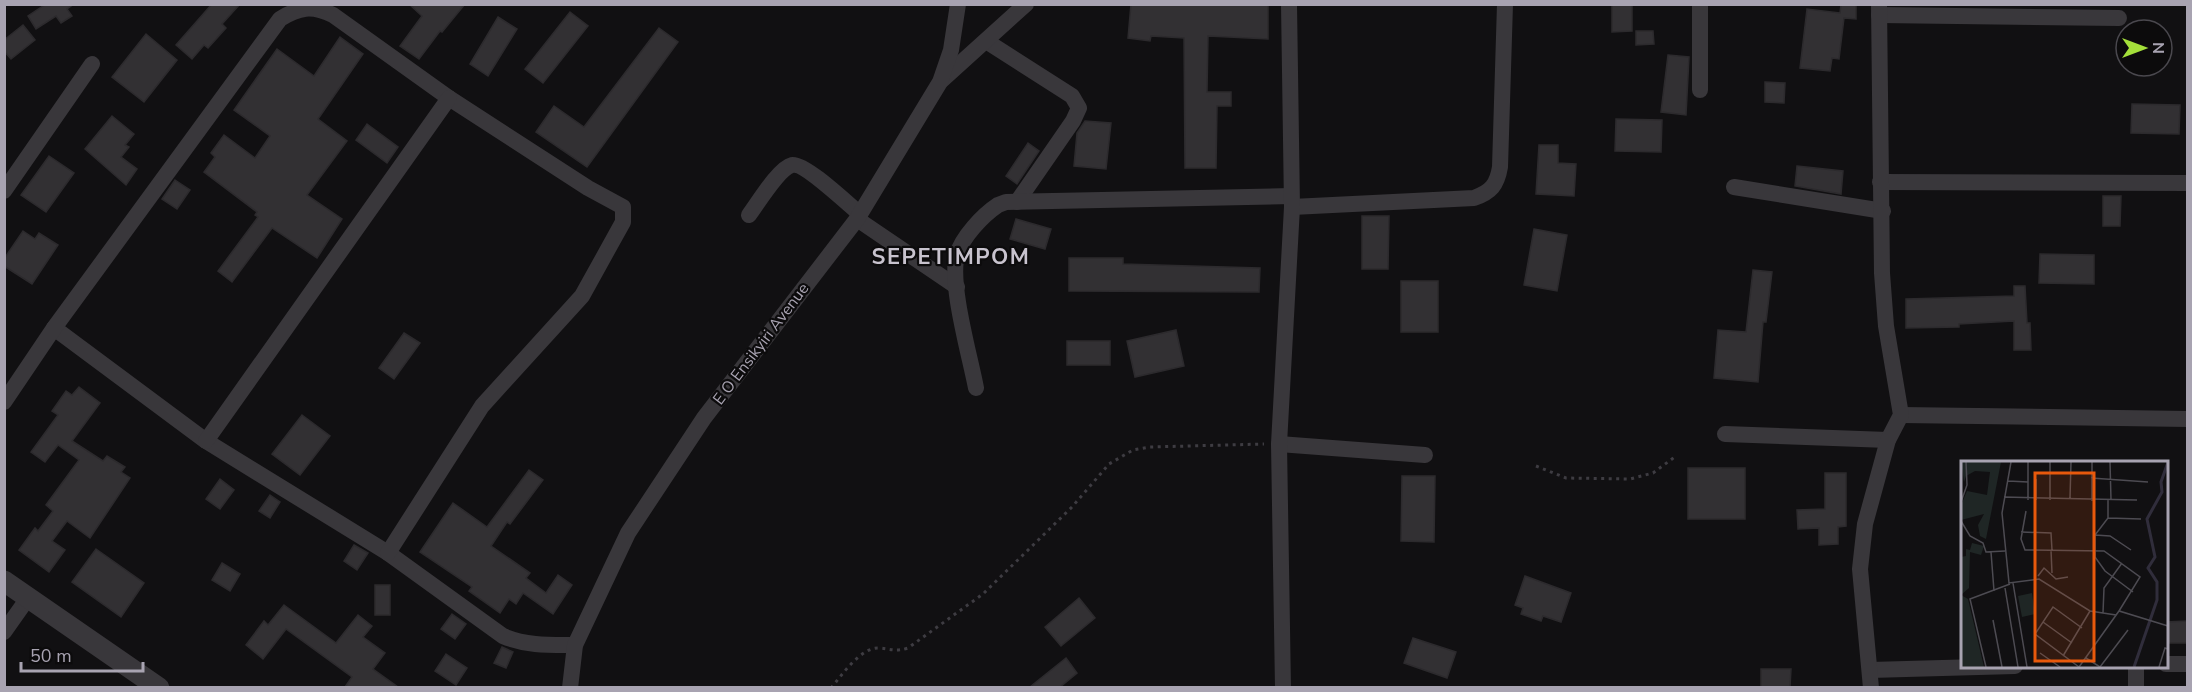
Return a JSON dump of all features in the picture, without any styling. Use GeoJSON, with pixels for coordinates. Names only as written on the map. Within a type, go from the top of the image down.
{"type":"FeatureCollection","features":[{"type":"Feature","properties":{"kind":"street","name":"E O Ensikyiri Avenue"},"geometry":{"type":"LineString","coordinates":[[570,687],[575,645],[628,533],[704,418],[858,216],[940,82],[951,50],[958,4]]}},
{"type":"Feature","properties":{"kind":"street"},"geometry":{"type":"LineString","coordinates":[[940,82],[1026,4]]}},
{"type":"Feature","properties":{"kind":"street"},"geometry":{"type":"LineString","coordinates":[[1283,687],[1279,444],[1292,201],[1289,4]]}},
{"type":"Feature","properties":{"kind":"street"},"geometry":{"type":"LineString","coordinates":[[976,388],[955,266],[963,242],[992,209],[1006,202],[1474,198],[1493,189],[1498,180],[1500,167],[1505,4]]}},
{"type":"Feature","properties":{"kind":"street"},"geometry":{"type":"LineString","coordinates":[[1700,4],[1700,90]]}},
{"type":"Feature","properties":{"kind":"street"},"geometry":{"type":"LineString","coordinates":[[4,402],[54,328],[280,19],[294,9],[319,8],[333,15],[449,98],[588,188],[614,200],[623,207],[624,213],[623,222],[582,296],[482,406],[388,553]]}},
{"type":"Feature","properties":{"kind":"street"},"geometry":{"type":"LineString","coordinates":[[1871,687],[1860,569],[1866,524],[1888,440],[1900,415],[1886,326],[1882,273],[1879,10],[2119,18]]}},
{"type":"Feature","properties":{"kind":"street"},"geometry":{"type":"LineString","coordinates":[[986,41],[1072,96],[1079,108],[1073,121],[1017,202]]}},
{"type":"Feature","properties":{"kind":"street"},"geometry":{"type":"LineString","coordinates":[[4,191],[92,63]]}},
{"type":"Feature","properties":{"kind":"street"},"geometry":{"type":"LineString","coordinates":[[207,441],[449,98]]}},
{"type":"Feature","properties":{"kind":"street"},"geometry":{"type":"LineString","coordinates":[[749,215],[782,171],[791,165],[798,165],[858,216],[957,287]]}},
{"type":"Feature","properties":{"kind":"street"},"geometry":{"type":"LineString","coordinates":[[1880,182],[2187,183]]}},
{"type":"Feature","properties":{"kind":"street"},"geometry":{"type":"LineString","coordinates":[[1734,187],[1883,211]]}},
{"type":"Feature","properties":{"kind":"street"},"geometry":{"type":"LineString","coordinates":[[54,328],[207,441],[388,553],[503,636],[520,643],[575,645]]}},
{"type":"Feature","properties":{"kind":"street"},"geometry":{"type":"LineString","coordinates":[[1900,415],[2187,419]]}},
{"type":"Feature","properties":{"kind":"street"},"geometry":{"type":"LineString","coordinates":[[1725,435],[1888,440]]}},
{"type":"Feature","properties":{"kind":"street"},"geometry":{"type":"LineString","coordinates":[[1279,444],[1425,455]]}},
{"type":"Feature","properties":{"kind":"street"},"geometry":{"type":"LineString","coordinates":[[4,581],[159,687]]}},
{"type":"Feature","properties":{"kind":"street"},"geometry":{"type":"LineString","coordinates":[[4,632],[28,598]]}},
{"type":"Feature","properties":{"kind":"street"},"geometry":{"type":"LineString","coordinates":[[2168,664],[2187,664]]}},
{"type":"Feature","properties":{"kind":"street"},"geometry":{"type":"LineString","coordinates":[[1870,670],[1961,667]]}},
{"type":"Feature","properties":{"kind":"street"},"geometry":{"type":"LineString","coordinates":[[2136,668],[2136,687]]}},
{"type":"Feature","properties":{"kind":"path"},"geometry":{"type":"LineString","coordinates":[[831,687],[858,658],[870,650],[878,648],[897,652],[908,648],[983,594],[1072,507],[1109,464],[1120,457],[1133,450],[1150,447],[1279,444]]}},
{"type":"Feature","properties":{"kind":"path"},"geometry":{"type":"LineString","coordinates":[[1536,466],[1566,478],[1629,479],[1653,473],[1676,456]]}},
{"type":"Feature","properties":{"kind":"building"},"geometry":{"type":"Polygon","coordinates":[[[46,4],[74,4],[67,9],[72,16],[61,23],[56,16],[36,29],[28,16],[46,4]]]}},
{"type":"Feature","properties":{"kind":"building"},"geometry":{"type":"Polygon","coordinates":[[[212,4],[240,4],[222,24],[226,28],[208,48],[204,45],[192,59],[176,45],[212,4]]]}},
{"type":"Feature","properties":{"kind":"building"},"geometry":{"type":"Polygon","coordinates":[[[409,4],[465,4],[442,32],[440,31],[419,59],[400,46],[422,16],[409,4]]]}},
{"type":"Feature","properties":{"kind":"building"},"geometry":{"type":"Polygon","coordinates":[[[1131,4],[1268,4],[1268,39],[1208,36],[1207,92],[1231,92],[1231,106],[1217,106],[1216,168],[1185,168],[1184,38],[1151,36],[1150,41],[1128,38],[1131,4]]]}},
{"type":"Feature","properties":{"kind":"building"},"geometry":{"type":"Polygon","coordinates":[[[1612,4],[1632,4],[1632,31],[1612,32],[1612,4]]]}},
{"type":"Feature","properties":{"kind":"building"},"geometry":{"type":"Polygon","coordinates":[[[1841,4],[1856,5],[1856,19],[1844,18],[1839,59],[1832,58],[1830,71],[1800,68],[1807,9],[1840,13],[1841,4]]]}},
{"type":"Feature","properties":{"kind":"building"},"geometry":{"type":"Polygon","coordinates":[[[570,12],[588,26],[543,83],[525,69],[570,12]]]}},
{"type":"Feature","properties":{"kind":"building"},"geometry":{"type":"Polygon","coordinates":[[[498,17],[517,29],[488,76],[470,64],[498,17]]]}},
{"type":"Feature","properties":{"kind":"building"},"geometry":{"type":"Polygon","coordinates":[[[23,25],[35,40],[11,59],[4,51],[4,40],[23,25]]]}},
{"type":"Feature","properties":{"kind":"building"},"geometry":{"type":"Polygon","coordinates":[[[659,28],[678,42],[587,167],[536,132],[554,106],[584,127],[659,28]]]}},
{"type":"Feature","properties":{"kind":"building"},"geometry":{"type":"Polygon","coordinates":[[[1636,31],[1653,31],[1654,44],[1636,45],[1636,31]]]}},
{"type":"Feature","properties":{"kind":"building"},"geometry":{"type":"Polygon","coordinates":[[[146,34],[177,60],[144,102],[112,77],[146,34]]]}},
{"type":"Feature","properties":{"kind":"building"},"geometry":{"type":"Polygon","coordinates":[[[340,37],[363,54],[318,119],[347,141],[307,195],[342,219],[317,258],[272,228],[232,282],[218,271],[258,217],[255,215],[257,212],[204,172],[215,157],[211,153],[224,135],[255,158],[270,136],[234,110],[277,49],[314,76],[340,37]]]}},
{"type":"Feature","properties":{"kind":"building"},"geometry":{"type":"Polygon","coordinates":[[[1668,55],[1689,57],[1686,115],[1661,112],[1668,55]]]}},
{"type":"Feature","properties":{"kind":"building"},"geometry":{"type":"Polygon","coordinates":[[[1765,82],[1785,83],[1784,103],[1765,102],[1765,82]]]}},
{"type":"Feature","properties":{"kind":"building"},"geometry":{"type":"Polygon","coordinates":[[[2132,104],[2180,105],[2179,134],[2131,133],[2132,104]]]}},
{"type":"Feature","properties":{"kind":"building"},"geometry":{"type":"Polygon","coordinates":[[[112,116],[134,134],[125,145],[129,147],[121,157],[137,169],[126,185],[85,149],[112,116]]]}},
{"type":"Feature","properties":{"kind":"building"},"geometry":{"type":"Polygon","coordinates":[[[1616,119],[1662,120],[1661,152],[1615,151],[1616,119]]]}},
{"type":"Feature","properties":{"kind":"building"},"geometry":{"type":"Polygon","coordinates":[[[1085,121],[1111,123],[1106,169],[1074,166],[1077,133],[1085,121]]]}},
{"type":"Feature","properties":{"kind":"building"},"geometry":{"type":"Polygon","coordinates":[[[367,124],[398,147],[387,163],[356,140],[367,124]]]}},
{"type":"Feature","properties":{"kind":"building"},"geometry":{"type":"Polygon","coordinates":[[[1028,143],[1039,151],[1017,184],[1006,176],[1028,143]]]}},
{"type":"Feature","properties":{"kind":"building"},"geometry":{"type":"Polygon","coordinates":[[[1539,145],[1558,145],[1558,163],[1576,164],[1574,196],[1536,194],[1539,145]]]}},
{"type":"Feature","properties":{"kind":"building"},"geometry":{"type":"Polygon","coordinates":[[[49,156],[74,173],[46,212],[21,195],[49,156]]]}},
{"type":"Feature","properties":{"kind":"building"},"geometry":{"type":"Polygon","coordinates":[[[1797,166],[1843,171],[1841,194],[1795,186],[1797,166]]]}},
{"type":"Feature","properties":{"kind":"building"},"geometry":{"type":"Polygon","coordinates":[[[175,180],[190,190],[177,209],[162,199],[175,180]]]}},
{"type":"Feature","properties":{"kind":"building"},"geometry":{"type":"Polygon","coordinates":[[[2103,196],[2121,196],[2120,226],[2103,226],[2103,196]]]}},
{"type":"Feature","properties":{"kind":"building"},"geometry":{"type":"Polygon","coordinates":[[[1362,216],[1389,216],[1388,269],[1362,269],[1362,216]]]}},
{"type":"Feature","properties":{"kind":"building"},"geometry":{"type":"Polygon","coordinates":[[[1016,219],[1051,229],[1045,249],[1010,239],[1016,219]]]}},
{"type":"Feature","properties":{"kind":"building"},"geometry":{"type":"Polygon","coordinates":[[[1534,229],[1567,235],[1557,291],[1524,285],[1534,229]]]}},
{"type":"Feature","properties":{"kind":"building"},"geometry":{"type":"Polygon","coordinates":[[[23,231],[35,239],[39,233],[58,245],[32,284],[4,266],[4,259],[23,231]]]}},
{"type":"Feature","properties":{"kind":"building"},"geometry":{"type":"Polygon","coordinates":[[[2040,254],[2094,255],[2094,284],[2039,283],[2040,254]]]}},
{"type":"Feature","properties":{"kind":"building"},"geometry":{"type":"Polygon","coordinates":[[[1069,258],[1123,258],[1123,264],[1260,268],[1259,292],[1069,291],[1069,258]]]}},
{"type":"Feature","properties":{"kind":"building"},"geometry":{"type":"Polygon","coordinates":[[[1753,270],[1772,272],[1766,322],[1763,322],[1758,382],[1714,378],[1718,330],[1746,332],[1753,270]]]}},
{"type":"Feature","properties":{"kind":"building"},"geometry":{"type":"Polygon","coordinates":[[[1401,281],[1438,281],[1438,332],[1401,332],[1401,281]]]}},
{"type":"Feature","properties":{"kind":"building"},"geometry":{"type":"Polygon","coordinates":[[[2014,286],[2025,286],[2031,350],[2014,350],[2014,321],[1959,324],[1959,327],[1906,328],[1906,299],[2014,296],[2014,286]]]}},
{"type":"Feature","properties":{"kind":"building"},"geometry":{"type":"Polygon","coordinates":[[[1176,330],[1184,366],[1135,377],[1127,341],[1176,330]]]}},
{"type":"Feature","properties":{"kind":"building"},"geometry":{"type":"Polygon","coordinates":[[[404,333],[420,343],[394,379],[379,368],[404,333]]]}},
{"type":"Feature","properties":{"kind":"building"},"geometry":{"type":"Polygon","coordinates":[[[1067,341],[1110,341],[1110,365],[1067,365],[1067,341]]]}},
{"type":"Feature","properties":{"kind":"building"},"geometry":{"type":"Polygon","coordinates":[[[79,387],[100,403],[72,441],[103,461],[107,456],[125,467],[121,472],[130,478],[90,538],[67,521],[52,541],[65,550],[49,572],[19,550],[35,528],[38,531],[53,511],[46,505],[79,460],[58,445],[45,462],[31,452],[58,415],[52,411],[66,391],[72,395],[79,387]]]}},
{"type":"Feature","properties":{"kind":"building"},"geometry":{"type":"Polygon","coordinates":[[[302,415],[330,436],[300,475],[272,454],[302,415]]]}},
{"type":"Feature","properties":{"kind":"building"},"geometry":{"type":"Polygon","coordinates":[[[1688,468],[1745,468],[1745,519],[1688,519],[1688,468]]]}},
{"type":"Feature","properties":{"kind":"building"},"geometry":{"type":"Polygon","coordinates":[[[529,470],[543,480],[510,524],[507,522],[491,546],[530,573],[526,578],[546,593],[558,575],[572,585],[553,614],[523,593],[516,604],[509,599],[500,613],[469,591],[472,587],[420,552],[453,503],[487,527],[529,470]]]}},
{"type":"Feature","properties":{"kind":"building"},"geometry":{"type":"Polygon","coordinates":[[[1825,473],[1846,473],[1846,526],[1838,527],[1838,544],[1819,545],[1819,528],[1798,529],[1797,510],[1825,509],[1825,473]]]}},
{"type":"Feature","properties":{"kind":"building"},"geometry":{"type":"Polygon","coordinates":[[[1402,476],[1435,476],[1434,542],[1401,541],[1402,476]]]}},
{"type":"Feature","properties":{"kind":"building"},"geometry":{"type":"Polygon","coordinates":[[[220,479],[234,490],[220,509],[206,499],[220,479]]]}},
{"type":"Feature","properties":{"kind":"building"},"geometry":{"type":"Polygon","coordinates":[[[270,495],[280,502],[270,518],[259,511],[270,495]]]}},
{"type":"Feature","properties":{"kind":"building"},"geometry":{"type":"Polygon","coordinates":[[[354,545],[368,553],[357,570],[344,561],[354,545]]]}},
{"type":"Feature","properties":{"kind":"building"},"geometry":{"type":"Polygon","coordinates":[[[96,549],[144,583],[121,617],[72,582],[96,549]]]}},
{"type":"Feature","properties":{"kind":"building"},"geometry":{"type":"Polygon","coordinates":[[[222,563],[240,574],[230,591],[212,580],[222,563]]]}},
{"type":"Feature","properties":{"kind":"building"},"geometry":{"type":"Polygon","coordinates":[[[1525,576],[1571,593],[1561,622],[1543,616],[1541,621],[1521,614],[1523,608],[1515,605],[1525,576]]]}},
{"type":"Feature","properties":{"kind":"building"},"geometry":{"type":"Polygon","coordinates":[[[375,585],[390,585],[390,615],[375,615],[375,585]]]}},
{"type":"Feature","properties":{"kind":"building"},"geometry":{"type":"Polygon","coordinates":[[[1079,598],[1095,618],[1061,646],[1045,627],[1079,598]]]}},
{"type":"Feature","properties":{"kind":"building"},"geometry":{"type":"Polygon","coordinates":[[[284,605],[336,643],[358,615],[372,626],[363,637],[385,653],[373,669],[398,687],[345,687],[352,677],[286,629],[263,659],[246,645],[264,621],[268,625],[284,605]]]}},
{"type":"Feature","properties":{"kind":"building"},"geometry":{"type":"Polygon","coordinates":[[[452,614],[466,624],[455,639],[441,629],[452,614]]]}},
{"type":"Feature","properties":{"kind":"building"},"geometry":{"type":"Polygon","coordinates":[[[2187,621],[2187,643],[2168,643],[2168,622],[2187,621]]]}},
{"type":"Feature","properties":{"kind":"building"},"geometry":{"type":"Polygon","coordinates":[[[1413,638],[1456,652],[1447,678],[1404,663],[1413,638]]]}},
{"type":"Feature","properties":{"kind":"building"},"geometry":{"type":"Polygon","coordinates":[[[502,647],[513,652],[506,668],[494,663],[502,647]]]}},
{"type":"Feature","properties":{"kind":"building"},"geometry":{"type":"Polygon","coordinates":[[[446,654],[467,668],[456,685],[435,671],[446,654]]]}},
{"type":"Feature","properties":{"kind":"building"},"geometry":{"type":"Polygon","coordinates":[[[1066,658],[1077,673],[1060,687],[1030,687],[1066,658]]]}},
{"type":"Feature","properties":{"kind":"building"},"geometry":{"type":"Polygon","coordinates":[[[1761,669],[1791,669],[1790,687],[1761,687],[1761,669]]]}},
{"type":"Feature","properties":{"kind":"district","name":"SEPETIMPOM"},"geometry":{"type":"Point","coordinates":[951,257]}}]}
